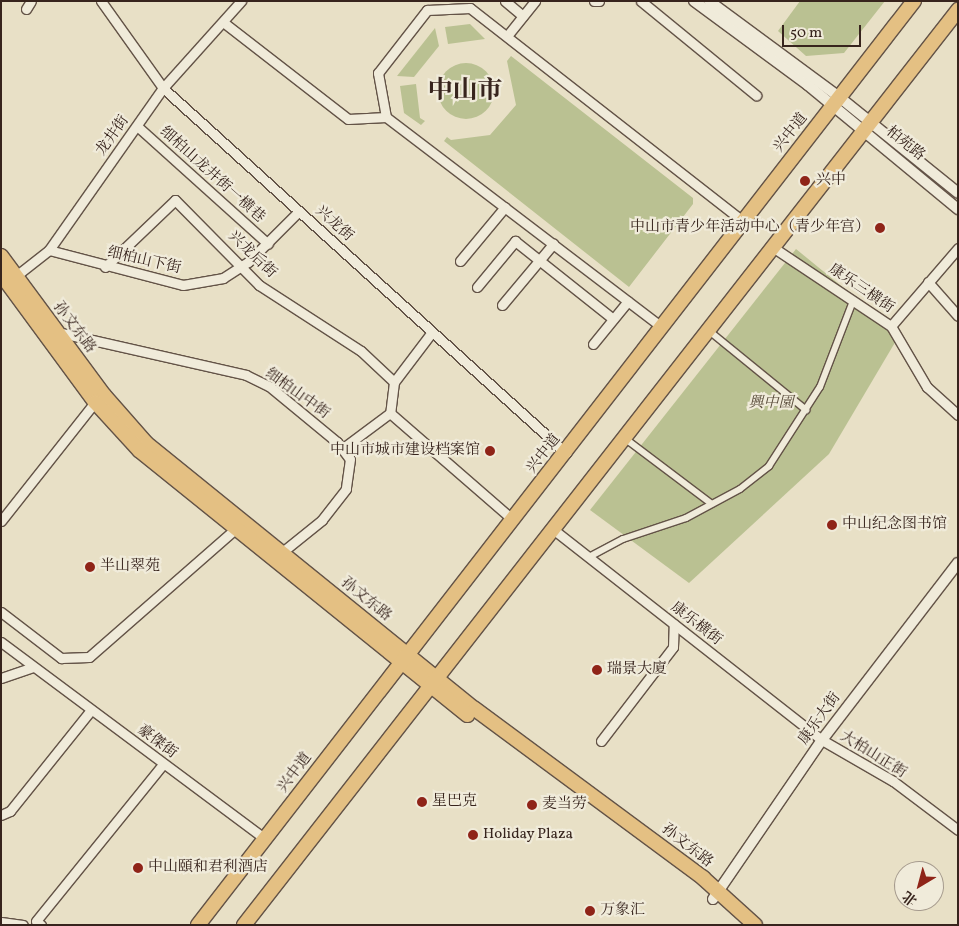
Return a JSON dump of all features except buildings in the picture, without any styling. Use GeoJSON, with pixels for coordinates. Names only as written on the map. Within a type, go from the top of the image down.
{"type":"FeatureCollection","features":[{"type":"Feature","properties":{"kind":"main road","name":"兴中道"},"geometry":{"type":"LineString","coordinates":[[198,925],[403,658],[566,453],[835,101],[914,1]]}},
{"type":"Feature","properties":{"kind":"main road"},"geometry":{"type":"LineString","coordinates":[[244,925],[554,530],[622,436],[958,10]]}},
{"type":"Feature","properties":{"kind":"main road","name":"孙文东路"},"geometry":{"type":"LineString","coordinates":[[1,256],[7,278],[38,330],[95,402],[139,450],[234,530],[403,658]]}},
{"type":"Feature","properties":{"kind":"main road","name":"孙文东路"},"geometry":{"type":"LineString","coordinates":[[7,278],[56,332],[146,442],[281,553],[434,684],[755,925]]}},
{"type":"Feature","properties":{"kind":"main road","name":"孙文东路"},"geometry":{"type":"LineString","coordinates":[[716,895],[742,925]]}},
{"type":"Feature","properties":{"kind":"street","name":"兴龙街"},"geometry":{"type":"LineString","coordinates":[[101,1],[163,88],[566,453]]}},
{"type":"Feature","properties":{"kind":"street","name":"龙井街"},"geometry":{"type":"LineString","coordinates":[[7,278],[49,250],[163,88],[241,1]]}},
{"type":"Feature","properties":{"kind":"street"},"geometry":{"type":"LineString","coordinates":[[504,1],[523,16]]}},
{"type":"Feature","properties":{"kind":"street"},"geometry":{"type":"LineString","coordinates":[[507,36],[535,1]]}},
{"type":"Feature","properties":{"kind":"street"},"geometry":{"type":"LineString","coordinates":[[594,1],[600,1]]}},
{"type":"Feature","properties":{"kind":"street"},"geometry":{"type":"LineString","coordinates":[[641,1],[756,95]]}},
{"type":"Feature","properties":{"kind":"street"},"geometry":{"type":"LineString","coordinates":[[694,1],[835,101]]}},
{"type":"Feature","properties":{"kind":"street"},"geometry":{"type":"LineString","coordinates":[[710,1],[835,101]]}},
{"type":"Feature","properties":{"kind":"street"},"geometry":{"type":"LineString","coordinates":[[386,117],[378,73],[427,10],[470,8],[743,221]]}},
{"type":"Feature","properties":{"kind":"street"},"geometry":{"type":"LineString","coordinates":[[223,22],[348,119],[386,117],[662,327]]}},
{"type":"Feature","properties":{"kind":"street","name":"柏苑路"},"geometry":{"type":"LineString","coordinates":[[835,101],[958,193]]}},
{"type":"Feature","properties":{"kind":"street","name":"柏苑路"},"geometry":{"type":"LineString","coordinates":[[866,125],[958,209]]}},
{"type":"Feature","properties":{"kind":"street","name":"细柏山龙井街一横巷"},"geometry":{"type":"LineString","coordinates":[[137,126],[268,244]]}},
{"type":"Feature","properties":{"kind":"street","name":"兴龙后街"},"geometry":{"type":"LineString","coordinates":[[105,267],[175,200],[259,285],[360,351],[394,382]]}},
{"type":"Feature","properties":{"kind":"street"},"geometry":{"type":"LineString","coordinates":[[460,261],[505,207]]}},
{"type":"Feature","properties":{"kind":"street","name":"细柏山下街"},"geometry":{"type":"LineString","coordinates":[[49,250],[105,267],[183,285],[223,278],[241,267],[268,244],[299,211]]}},
{"type":"Feature","properties":{"kind":"street"},"geometry":{"type":"LineString","coordinates":[[477,287],[515,241],[614,319]]}},
{"type":"Feature","properties":{"kind":"street"},"geometry":{"type":"LineString","coordinates":[[502,306],[553,244]]}},
{"type":"Feature","properties":{"kind":"street","name":"康乐三横街"},"geometry":{"type":"LineString","coordinates":[[771,246],[891,326],[927,388],[958,415]]}},
{"type":"Feature","properties":{"kind":"street"},"geometry":{"type":"LineString","coordinates":[[891,326],[958,248]]}},
{"type":"Feature","properties":{"kind":"street"},"geometry":{"type":"LineString","coordinates":[[928,282],[958,316]]}},
{"type":"Feature","properties":{"kind":"street"},"geometry":{"type":"LineString","coordinates":[[589,557],[712,504],[769,466],[806,410],[840,344],[853,300]]}},
{"type":"Feature","properties":{"kind":"street"},"geometry":{"type":"LineString","coordinates":[[593,344],[628,301]]}},
{"type":"Feature","properties":{"kind":"street"},"geometry":{"type":"LineString","coordinates":[[707,329],[806,410]]}},
{"type":"Feature","properties":{"kind":"street","name":"细柏山中街"},"geometry":{"type":"LineString","coordinates":[[38,330],[56,332],[246,375],[268,386],[343,448]]}},
{"type":"Feature","properties":{"kind":"street"},"geometry":{"type":"LineString","coordinates":[[281,553],[322,520],[346,490],[350,459],[343,448],[390,413],[394,382],[432,332]]}},
{"type":"Feature","properties":{"kind":"street"},"geometry":{"type":"LineString","coordinates":[[1,521],[95,402]]}},
{"type":"Feature","properties":{"kind":"street"},"geometry":{"type":"LineString","coordinates":[[390,413],[513,520]]}},
{"type":"Feature","properties":{"kind":"street"},"geometry":{"type":"LineString","coordinates":[[622,436],[712,504]]}},
{"type":"Feature","properties":{"kind":"street"},"geometry":{"type":"LineString","coordinates":[[1,612],[61,658],[89,657],[234,530]]}},
{"type":"Feature","properties":{"kind":"street","name":"康乐横街"},"geometry":{"type":"LineString","coordinates":[[554,530],[822,740]]}},
{"type":"Feature","properties":{"kind":"street","name":"康乐大街"},"geometry":{"type":"LineString","coordinates":[[716,895],[822,740],[958,563]]}},
{"type":"Feature","properties":{"kind":"street"},"geometry":{"type":"LineString","coordinates":[[602,741],[673,647],[674,624]]}},
{"type":"Feature","properties":{"kind":"street","name":"豪傑街"},"geometry":{"type":"LineString","coordinates":[[1,642],[265,839]]}},
{"type":"Feature","properties":{"kind":"street"},"geometry":{"type":"LineString","coordinates":[[1,678],[32,667]]}},
{"type":"Feature","properties":{"kind":"street"},"geometry":{"type":"LineString","coordinates":[[1,815],[10,811],[91,710]]}},
{"type":"Feature","properties":{"kind":"street","name":"大柏山正街"},"geometry":{"type":"LineString","coordinates":[[822,740],[894,781],[958,830]]}},
{"type":"Feature","properties":{"kind":"street"},"geometry":{"type":"LineString","coordinates":[[41,925],[36,921],[163,764]]}},
{"type":"Feature","properties":{"kind":"street"},"geometry":{"type":"LineString","coordinates":[[1,922],[23,925]]}},
{"type":"Feature","properties":{"kind":"green space"},"geometry":{"type":"Polygon","coordinates":[[[800,1],[885,1],[844,53],[806,56],[778,31],[800,1]]]}},
{"type":"Feature","properties":{"kind":"green space"},"geometry":{"type":"Polygon","coordinates":[[[470,24],[485,39],[448,44],[445,27],[470,24]]]}},
{"type":"Feature","properties":{"kind":"green space"},"geometry":{"type":"Polygon","coordinates":[[[435,28],[439,46],[414,77],[397,76],[435,28]]]}},
{"type":"Feature","properties":{"kind":"green space"},"geometry":{"type":"Polygon","coordinates":[[[511,56],[693,198],[693,204],[629,287],[444,141],[447,137],[451,140],[490,135],[516,105],[507,61],[511,56]]]}},
{"type":"Feature","properties":{"kind":"green space"},"geometry":{"type":"Polygon","coordinates":[[[461,63],[471,63],[486,71],[492,80],[494,91],[492,102],[486,111],[471,119],[461,119],[450,114],[443,107],[438,96],[438,86],[443,75],[450,68],[461,63]]]}},
{"type":"Feature","properties":{"kind":"green space"},"geometry":{"type":"Polygon","coordinates":[[[416,84],[420,118],[425,121],[421,125],[404,113],[400,86],[416,84]]]}},
{"type":"Feature","properties":{"kind":"green space","name":"興中園"},"geometry":{"type":"Polygon","coordinates":[[[796,249],[900,334],[829,454],[689,583],[590,510],[796,249]]]}},
{"type":"Feature","properties":{"kind":"place","name":"兴中"},"geometry":{"type":"Point","coordinates":[805,181]}},
{"type":"Feature","properties":{"kind":"place","name":"中山市青少年活动中心（青少年宫）"},"geometry":{"type":"Point","coordinates":[880,228]}},
{"type":"Feature","properties":{"kind":"place","name":"中山市城市建设档案馆"},"geometry":{"type":"Point","coordinates":[490,451]}},
{"type":"Feature","properties":{"kind":"place","name":"中山纪念图书馆"},"geometry":{"type":"Point","coordinates":[832,525]}},
{"type":"Feature","properties":{"kind":"place","name":"半山翠苑"},"geometry":{"type":"Point","coordinates":[90,567]}},
{"type":"Feature","properties":{"kind":"place","name":"瑞景大廈"},"geometry":{"type":"Point","coordinates":[597,670]}},
{"type":"Feature","properties":{"kind":"place","name":"星巴克"},"geometry":{"type":"Point","coordinates":[422,802]}},
{"type":"Feature","properties":{"kind":"place","name":"麦当劳"},"geometry":{"type":"Point","coordinates":[532,805]}},
{"type":"Feature","properties":{"kind":"place","name":"Holiday Plaza"},"geometry":{"type":"Point","coordinates":[473,835]}},
{"type":"Feature","properties":{"kind":"place","name":"中山頤和君利酒店"},"geometry":{"type":"Point","coordinates":[138,868]}},
{"type":"Feature","properties":{"kind":"place","name":"万象汇"},"geometry":{"type":"Point","coordinates":[590,911]}},
{"type":"Feature","properties":{"kind":"district","name":"中山市"},"geometry":{"type":"Point","coordinates":[465,92]}}]}
